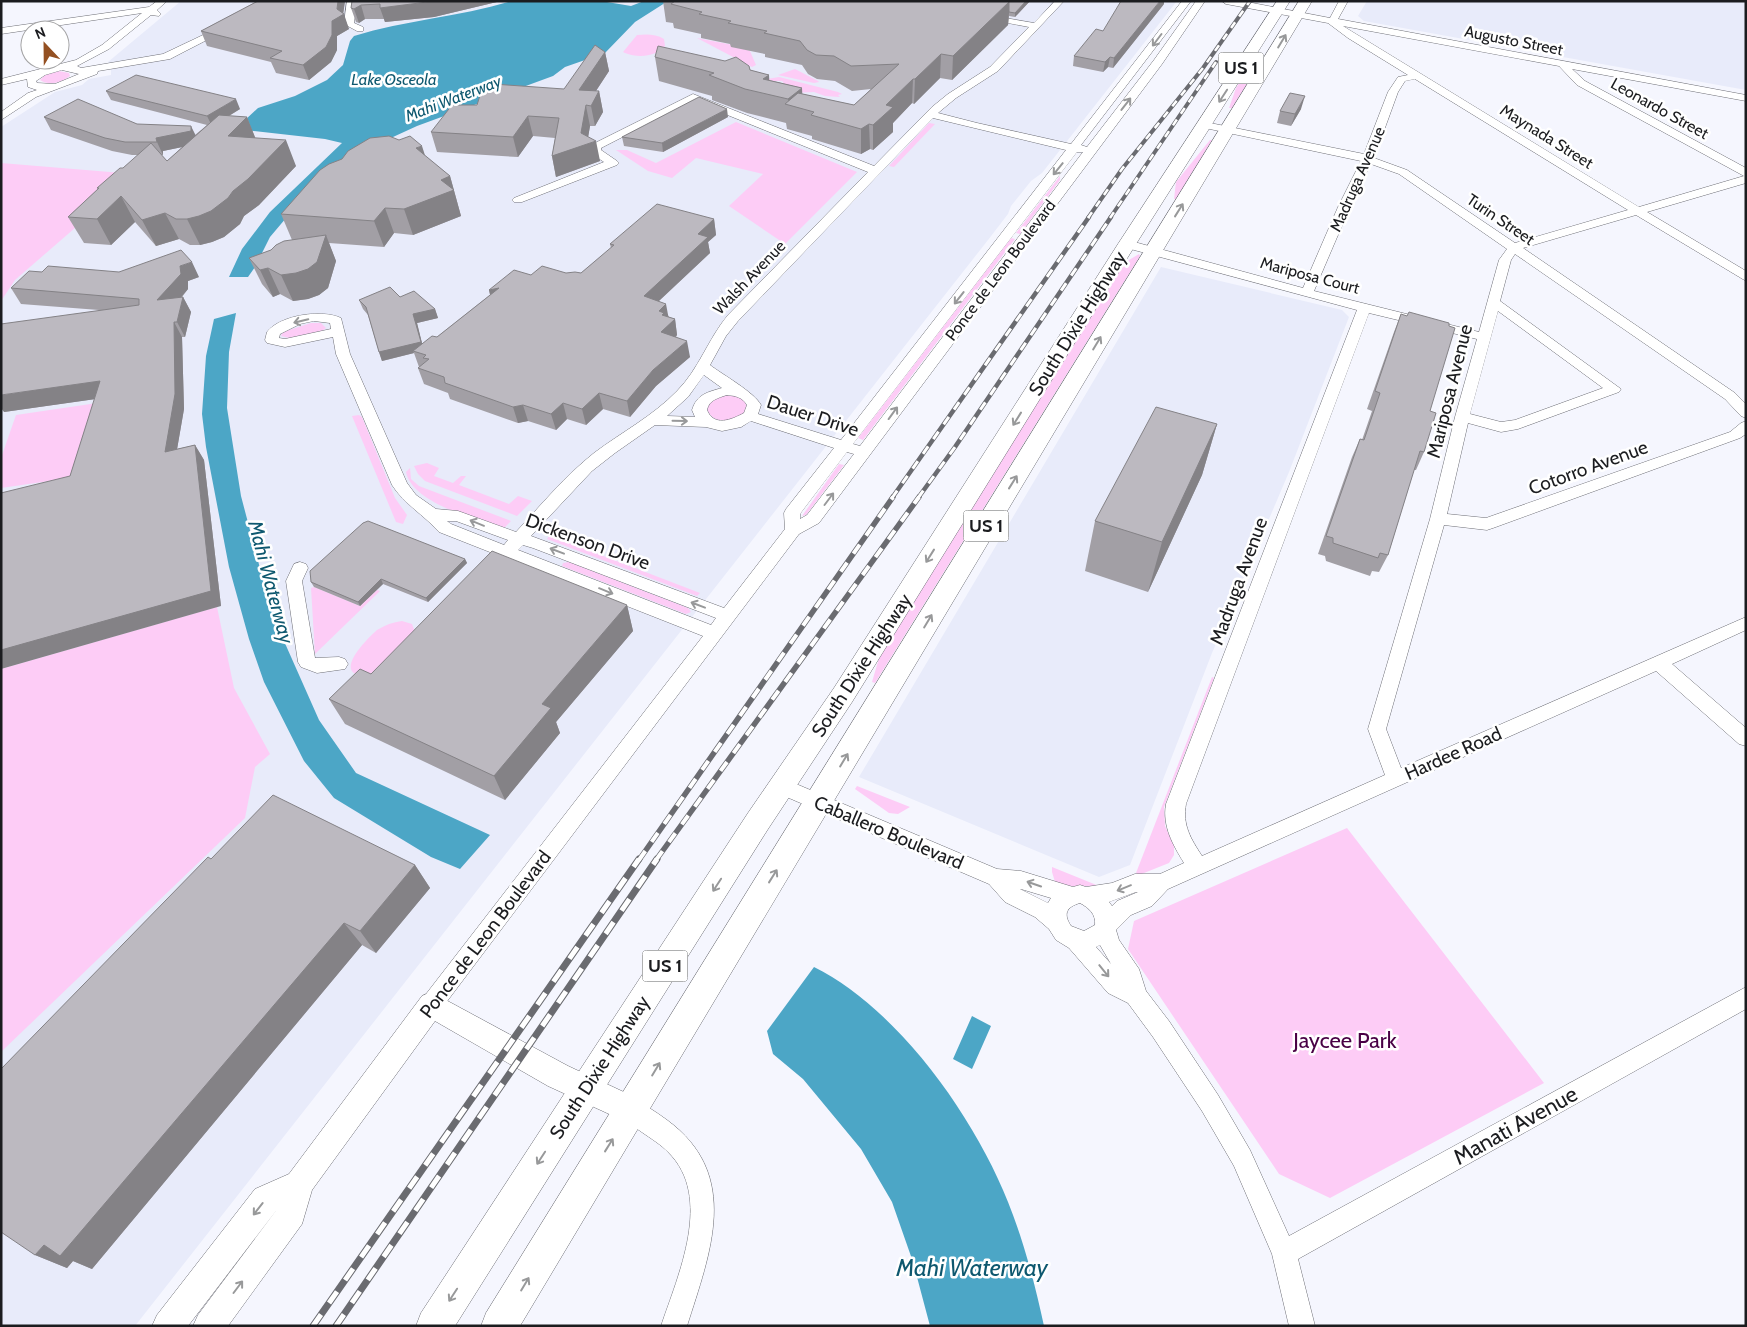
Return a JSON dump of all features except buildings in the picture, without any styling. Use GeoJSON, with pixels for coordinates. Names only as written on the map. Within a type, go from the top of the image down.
{"type":"FeatureCollection","features":[{"type":"Feature","properties":{"kind":"highway","name":"South Dixie Highway"},"geometry":{"type":"LineString","coordinates":[[500,1326],[1306,1]]}},
{"type":"Feature","properties":{"kind":"highway","name":"South Dixie Highway"},"geometry":{"type":"LineString","coordinates":[[434,1326],[782,786],[843,695],[1127,244],[1280,6]]}},
{"type":"Feature","properties":{"kind":"main road"},"geometry":{"type":"LineString","coordinates":[[431,1005],[558,1076],[631,1110]]}},
{"type":"Feature","properties":{"kind":"main road","name":"Ponce de Leon Boulevard"},"geometry":{"type":"LineString","coordinates":[[168,1326],[265,1199],[299,1184],[431,1005]]}},
{"type":"Feature","properties":{"kind":"main road"},"geometry":{"type":"LineString","coordinates":[[209,1326],[292,1214],[299,1184]]}},
{"type":"Feature","properties":{"kind":"street"},"geometry":{"type":"LineString","coordinates":[[1,117],[32,95],[71,82],[79,73],[128,38],[163,1]]}},
{"type":"Feature","properties":{"kind":"street"},"geometry":{"type":"LineString","coordinates":[[70,65],[78,63],[99,50],[172,1]]}},
{"type":"Feature","properties":{"kind":"street"},"geometry":{"type":"LineString","coordinates":[[352,1],[349,24],[360,29]]}},
{"type":"Feature","properties":{"kind":"street","name":"Walsh Avenue"},"geometry":{"type":"LineString","coordinates":[[506,552],[592,463],[652,420],[683,394],[703,367],[722,331],[732,319],[934,111],[952,96],[992,71],[1060,1]]}},
{"type":"Feature","properties":{"kind":"street","name":"Ponce de Leon Boulevard"},"geometry":{"type":"LineString","coordinates":[[792,530],[792,514],[1187,1]]}},
{"type":"Feature","properties":{"kind":"street","name":"Ponce de Leon Boulevard"},"geometry":{"type":"LineString","coordinates":[[431,1005],[792,530],[813,520],[1158,62],[1201,1]]}},
{"type":"Feature","properties":{"kind":"street","name":"Augusto Street"},"geometry":{"type":"LineString","coordinates":[[1226,1],[1280,6],[1298,15],[1332,22],[1746,98]]}},
{"type":"Feature","properties":{"kind":"street"},"geometry":{"type":"LineString","coordinates":[[1332,22],[1344,1]]}},
{"type":"Feature","properties":{"kind":"street"},"geometry":{"type":"LineString","coordinates":[[1,31],[129,11],[154,12]]}},
{"type":"Feature","properties":{"kind":"street"},"geometry":{"type":"LineString","coordinates":[[973,13],[1036,26]]}},
{"type":"Feature","properties":{"kind":"street","name":"Maynada Street"},"geometry":{"type":"LineString","coordinates":[[1332,22],[1351,36],[1746,277]]}},
{"type":"Feature","properties":{"kind":"street"},"geometry":{"type":"LineString","coordinates":[[70,70],[79,73],[136,67],[148,60],[173,54],[230,25]]}},
{"type":"Feature","properties":{"kind":"street"},"geometry":{"type":"LineString","coordinates":[[104,55],[113,60],[136,67]]}},
{"type":"Feature","properties":{"kind":"street","name":"Leonardo Street"},"geometry":{"type":"LineString","coordinates":[[1563,65],[1581,83],[1746,173]]}},
{"type":"Feature","properties":{"kind":"street"},"geometry":{"type":"LineString","coordinates":[[1,82],[53,70]]}},
{"type":"Feature","properties":{"kind":"street"},"geometry":{"type":"LineString","coordinates":[[32,84],[31,80],[39,74]]}},
{"type":"Feature","properties":{"kind":"street","name":"Madruga Avenue"},"geometry":{"type":"LineString","coordinates":[[1307,293],[1368,158],[1393,92],[1402,80],[1417,76]]}},
{"type":"Feature","properties":{"kind":"street"},"geometry":{"type":"LineString","coordinates":[[1,105],[7,92],[32,84],[52,87]]}},
{"type":"Feature","properties":{"kind":"street"},"geometry":{"type":"LineString","coordinates":[[7,92],[32,84]]}},
{"type":"Feature","properties":{"kind":"street"},"geometry":{"type":"LineString","coordinates":[[518,200],[613,163],[596,152],[597,146],[693,97],[876,171]]}},
{"type":"Feature","properties":{"kind":"street"},"geometry":{"type":"LineString","coordinates":[[934,111],[1040,137],[1077,145],[1094,146]]}},
{"type":"Feature","properties":{"kind":"street","name":"Turin Street"},"geometry":{"type":"LineString","coordinates":[[1205,125],[1368,158],[1414,179],[1730,396],[1746,413]]}},
{"type":"Feature","properties":{"kind":"street"},"geometry":{"type":"LineString","coordinates":[[1514,247],[1746,179]]}},
{"type":"Feature","properties":{"kind":"street","name":"Mariposa Court"},"geometry":{"type":"LineString","coordinates":[[1127,244],[1364,308],[1484,337]]}},
{"type":"Feature","properties":{"kind":"street","name":"Mariposa Avenue"},"geometry":{"type":"LineString","coordinates":[[1396,778],[1377,729],[1438,519],[1462,417],[1493,302],[1505,260],[1514,247]]}},
{"type":"Feature","properties":{"kind":"street"},"geometry":{"type":"LineString","coordinates":[[1462,417],[1500,426],[1518,424],[1614,389],[1493,302]]}},
{"type":"Feature","properties":{"kind":"street","name":"Madruga Avenue"},"geometry":{"type":"LineString","coordinates":[[1198,867],[1177,832],[1174,822],[1176,804],[1364,308]]}},
{"type":"Feature","properties":{"kind":"street","name":"Dickenson Drive"},"geometry":{"type":"LineString","coordinates":[[338,332],[346,360],[400,485],[411,499],[432,514],[445,528],[714,633]]}},
{"type":"Feature","properties":{"kind":"street"},"geometry":{"type":"LineString","coordinates":[[652,420],[707,422],[724,426],[734,425],[750,416],[754,405],[752,400],[703,367]]}},
{"type":"Feature","properties":{"kind":"street"},"geometry":{"type":"LineString","coordinates":[[707,422],[698,412],[703,400],[717,392],[736,391]]}},
{"type":"Feature","properties":{"kind":"street","name":"Dauer Drive"},"geometry":{"type":"LineString","coordinates":[[750,416],[864,452]]}},
{"type":"Feature","properties":{"kind":"street","name":"Cotorro Avenue"},"geometry":{"type":"LineString","coordinates":[[1438,519],[1487,524],[1735,435],[1746,426]]}},
{"type":"Feature","properties":{"kind":"street","name":"Dickenson Drive"},"geometry":{"type":"LineString","coordinates":[[432,514],[458,516],[728,616]]}},
{"type":"Feature","properties":{"kind":"street"},"geometry":{"type":"LineString","coordinates":[[300,568],[294,582],[307,662],[317,666],[339,664]]}},
{"type":"Feature","properties":{"kind":"street","name":"Hardee Road"},"geometry":{"type":"LineString","coordinates":[[1079,895],[1113,892],[1136,883],[1160,883],[1746,623]]}},
{"type":"Feature","properties":{"kind":"street"},"geometry":{"type":"LineString","coordinates":[[1658,662],[1746,739]]}},
{"type":"Feature","properties":{"kind":"street","name":"Caballero Boulevard"},"geometry":{"type":"LineString","coordinates":[[782,786],[996,878],[1022,880],[1079,895]]}},
{"type":"Feature","properties":{"kind":"street","name":"Caballero Boulevard"},"geometry":{"type":"LineString","coordinates":[[996,878],[1012,895],[1042,910],[1056,922]]}},
{"type":"Feature","properties":{"kind":"street","name":"Hardee Road"},"geometry":{"type":"LineString","coordinates":[[1105,927],[1124,908],[1145,899],[1160,883]]}},
{"type":"Feature","properties":{"kind":"street"},"geometry":{"type":"LineString","coordinates":[[1136,996],[1116,986],[1076,940],[1064,934],[1056,922],[1055,913],[1057,905],[1063,899],[1079,895],[1100,905],[1106,918],[1105,927],[1110,945],[1132,976],[1136,996],[1161,1029],[1210,1103],[1242,1158],[1284,1253],[1302,1326]]}},
{"type":"Feature","properties":{"kind":"street"},"geometry":{"type":"LineString","coordinates":[[1076,940],[1093,939],[1100,935],[1105,927]]}},
{"type":"Feature","properties":{"kind":"street","name":"Manati Avenue"},"geometry":{"type":"LineString","coordinates":[[1284,1253],[1746,997]]}},
{"type":"Feature","properties":{"kind":"street"},"geometry":{"type":"LineString","coordinates":[[631,1110],[664,1132],[680,1147],[696,1172],[701,1193],[703,1214],[698,1247],[674,1326]]}},
{"type":"Feature","properties":{"kind":"shaded area"},"geometry":{"type":"Polygon","coordinates":[[[181,1],[1177,1],[1042,173],[1031,181],[1011,206],[1008,214],[988,240],[135,1326],[1,1326],[1,127],[55,92],[82,85],[89,79],[111,75],[111,65],[108,62],[181,1]]]}},
{"type":"Feature","properties":{"kind":"shaded area"},"geometry":{"type":"Polygon","coordinates":[[[1367,1],[1746,1],[1746,90],[1364,21],[1358,16],[1367,1]]]}},
{"type":"Feature","properties":{"kind":"shaded area"},"geometry":{"type":"Polygon","coordinates":[[[1161,267],[1342,310],[1349,317],[1289,472],[1212,653],[1130,865],[1099,877],[859,777],[1161,267]]]}},
{"type":"Feature","properties":{"kind":"green space"},"geometry":{"type":"Polygon","coordinates":[[[637,35],[661,37],[664,39],[665,46],[661,50],[646,56],[635,56],[623,52],[637,35]]]}},
{"type":"Feature","properties":{"kind":"green space"},"geometry":{"type":"Polygon","coordinates":[[[697,38],[733,45],[750,51],[756,65],[752,67],[697,38]]]}},
{"type":"Feature","properties":{"kind":"green space"},"geometry":{"type":"Polygon","coordinates":[[[1254,59],[1256,59],[1256,69],[1232,108],[1229,108],[1236,88],[1254,59]]]}},
{"type":"Feature","properties":{"kind":"green space"},"geometry":{"type":"Polygon","coordinates":[[[795,69],[819,82],[814,83],[778,75],[795,69]]]}},
{"type":"Feature","properties":{"kind":"green space"},"geometry":{"type":"Polygon","coordinates":[[[59,71],[69,73],[70,76],[55,83],[47,83],[40,80],[45,75],[59,71]]]}},
{"type":"Feature","properties":{"kind":"green space"},"geometry":{"type":"Polygon","coordinates":[[[779,77],[842,94],[838,95],[840,97],[825,96],[814,92],[792,93],[782,81],[773,81],[772,84],[767,79],[779,77]]]}},
{"type":"Feature","properties":{"kind":"green space"},"geometry":{"type":"Polygon","coordinates":[[[736,122],[857,172],[785,244],[729,206],[763,174],[696,158],[672,178],[648,171],[616,150],[627,150],[656,163],[736,122]]]}},
{"type":"Feature","properties":{"kind":"green space"},"geometry":{"type":"Polygon","coordinates":[[[929,123],[935,124],[894,167],[889,166],[929,123]]]}},
{"type":"Feature","properties":{"kind":"green space"},"geometry":{"type":"Polygon","coordinates":[[[1210,140],[1212,140],[1176,199],[1174,199],[1176,182],[1210,140]]]}},
{"type":"Feature","properties":{"kind":"green space"},"geometry":{"type":"Polygon","coordinates":[[[1,163],[122,173],[128,182],[15,280],[1,301],[1,163]]]}},
{"type":"Feature","properties":{"kind":"green space"},"geometry":{"type":"Polygon","coordinates":[[[1060,176],[1060,180],[1020,234],[1016,233],[1060,176]]]}},
{"type":"Feature","properties":{"kind":"green space"},"geometry":{"type":"Polygon","coordinates":[[[1011,238],[1015,239],[863,440],[858,438],[1011,238]]]}},
{"type":"Feature","properties":{"kind":"green space"},"geometry":{"type":"Polygon","coordinates":[[[1139,254],[1140,256],[875,683],[872,682],[882,648],[1124,263],[1139,254]]]}},
{"type":"Feature","properties":{"kind":"green space"},"geometry":{"type":"Polygon","coordinates":[[[311,323],[321,323],[326,328],[322,331],[289,338],[281,336],[283,332],[311,323]]]}},
{"type":"Feature","properties":{"kind":"green space"},"geometry":{"type":"Polygon","coordinates":[[[724,395],[736,396],[745,401],[747,409],[738,418],[725,421],[719,420],[709,413],[706,406],[708,402],[724,395]]]}},
{"type":"Feature","properties":{"kind":"green space"},"geometry":{"type":"Polygon","coordinates":[[[104,402],[84,476],[1,488],[1,458],[16,415],[104,402]]]}},
{"type":"Feature","properties":{"kind":"green space"},"geometry":{"type":"Polygon","coordinates":[[[359,415],[362,417],[395,498],[407,515],[403,524],[396,522],[352,416],[359,415]]]}},
{"type":"Feature","properties":{"kind":"green space"},"geometry":{"type":"Polygon","coordinates":[[[427,463],[439,468],[434,476],[453,483],[461,476],[466,476],[459,485],[509,504],[518,496],[532,501],[517,516],[425,481],[418,474],[414,466],[427,463]]]}},
{"type":"Feature","properties":{"kind":"green space"},"geometry":{"type":"Polygon","coordinates":[[[839,464],[844,465],[806,515],[802,516],[839,464]]]}},
{"type":"Feature","properties":{"kind":"green space"},"geometry":{"type":"Polygon","coordinates":[[[410,468],[411,479],[419,486],[511,521],[503,529],[462,515],[432,501],[420,493],[411,483],[406,472],[410,468]]]}},
{"type":"Feature","properties":{"kind":"green space"},"geometry":{"type":"Polygon","coordinates":[[[549,536],[700,593],[697,596],[547,539],[549,536]]]}},
{"type":"Feature","properties":{"kind":"green space"},"geometry":{"type":"Polygon","coordinates":[[[569,562],[688,608],[691,612],[686,614],[562,566],[563,563],[569,562]]]}},
{"type":"Feature","properties":{"kind":"green space"},"geometry":{"type":"Polygon","coordinates":[[[314,587],[360,606],[377,590],[380,591],[315,654],[311,588],[314,587]]]}},
{"type":"Feature","properties":{"kind":"green space"},"geometry":{"type":"Polygon","coordinates":[[[217,607],[234,688],[270,754],[255,767],[245,818],[1,1052],[1,669],[217,607]]]}},
{"type":"Feature","properties":{"kind":"green space"},"geometry":{"type":"Polygon","coordinates":[[[402,621],[412,624],[415,632],[372,674],[359,675],[353,672],[351,667],[352,660],[368,639],[377,630],[392,623],[402,621]]]}},
{"type":"Feature","properties":{"kind":"green space"},"geometry":{"type":"Polygon","coordinates":[[[1212,677],[1214,678],[1164,807],[1165,826],[1174,845],[1174,855],[1169,863],[1139,875],[1136,873],[1212,677]]]}},
{"type":"Feature","properties":{"kind":"green space"},"geometry":{"type":"Polygon","coordinates":[[[857,786],[910,807],[898,814],[889,813],[855,789],[857,786]]]}},
{"type":"Feature","properties":{"kind":"green space","name":"Jaycee Park"},"geometry":{"type":"Polygon","coordinates":[[[1347,828],[1544,1083],[1330,1198],[1279,1174],[1128,949],[1134,921],[1347,828]]]}},
{"type":"Feature","properties":{"kind":"green space"},"geometry":{"type":"Polygon","coordinates":[[[1052,867],[1099,886],[1063,886],[1055,882],[1052,867]]]}},
{"type":"Feature","properties":{"kind":"water","name":"Lake Osceola"},"geometry":{"type":"Polygon","coordinates":[[[512,1],[601,1],[631,6],[644,1],[668,1],[635,22],[605,53],[565,67],[553,76],[417,126],[369,148],[308,192],[270,237],[248,277],[229,277],[242,249],[270,212],[342,143],[325,139],[245,130],[244,121],[258,108],[295,96],[327,80],[343,65],[350,41],[354,36],[512,1]]]}},
{"type":"Feature","properties":{"kind":"water","name":"Mahi Waterway"},"geometry":{"type":"Polygon","coordinates":[[[236,313],[229,352],[227,408],[241,496],[272,614],[319,720],[356,773],[490,835],[460,869],[431,857],[334,798],[304,761],[264,682],[249,639],[229,567],[206,447],[202,414],[206,356],[214,319],[236,313]]]}},
{"type":"Feature","properties":{"kind":"water","name":"Mahi Waterway"},"geometry":{"type":"Polygon","coordinates":[[[814,967],[845,985],[875,1009],[903,1037],[954,1101],[975,1135],[1008,1202],[1029,1263],[1044,1326],[930,1326],[913,1262],[892,1202],[861,1149],[803,1079],[773,1054],[767,1031],[814,967]]]}},
{"type":"Feature","properties":{"kind":"water"},"geometry":{"type":"Polygon","coordinates":[[[972,1016],[991,1026],[972,1069],[953,1059],[972,1016]]]}},
{"type":"Feature","properties":{"kind":"railway"},"geometry":{"type":"LineString","coordinates":[[1088,218],[1122,169],[1203,68],[1250,1]]}},
{"type":"Feature","properties":{"kind":"railway"},"geometry":{"type":"LineString","coordinates":[[1110,218],[1216,62]]}},
{"type":"Feature","properties":{"kind":"railway"},"geometry":{"type":"LineString","coordinates":[[892,498],[1089,217]]}},
{"type":"Feature","properties":{"kind":"railway"},"geometry":{"type":"LineString","coordinates":[[918,498],[955,447],[1111,217]]}},
{"type":"Feature","properties":{"kind":"railway"},"geometry":{"type":"LineString","coordinates":[[639,860],[893,497]]}},
{"type":"Feature","properties":{"kind":"railway"},"geometry":{"type":"LineString","coordinates":[[656,860],[919,497]]}},
{"type":"Feature","properties":{"kind":"railway"},"geometry":{"type":"LineString","coordinates":[[313,1326],[639,859]]}},
{"type":"Feature","properties":{"kind":"railway"},"geometry":{"type":"LineString","coordinates":[[336,1326],[657,859]]}}]}
